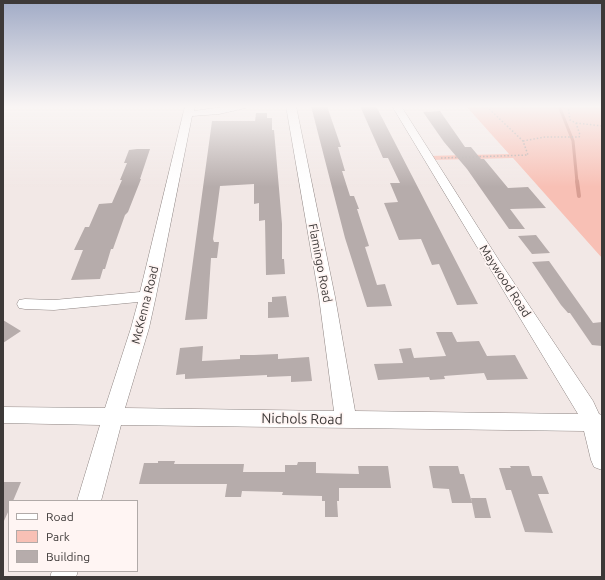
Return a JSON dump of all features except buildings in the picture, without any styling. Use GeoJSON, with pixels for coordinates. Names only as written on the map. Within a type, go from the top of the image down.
{"type":"FeatureCollection","features":[{"type":"Feature","properties":{"kind":"street","name":"McKenna Road"},"geometry":{"type":"LineString","coordinates":[[89,500],[134,349],[148,296],[184,133]]}},
{"type":"Feature","properties":{"kind":"street","name":"Flamingo Road"},"geometry":{"type":"LineString","coordinates":[[296,133],[327,297],[346,420]]}},
{"type":"Feature","properties":{"kind":"street","name":"Maywood Road"},"geometry":{"type":"LineString","coordinates":[[413,133],[597,423],[602,460]]}},
{"type":"Feature","properties":{"kind":"street"},"geometry":{"type":"LineString","coordinates":[[25,304],[54,305],[148,296]]}},
{"type":"Feature","properties":{"kind":"street","name":"Nichols Road"},"geometry":{"type":"LineString","coordinates":[[3,415],[597,423]]}},
{"type":"Feature","properties":{"kind":"path"},"geometry":{"type":"LineString","coordinates":[[428,158],[528,155],[523,141],[515,133]]}},
{"type":"Feature","properties":{"kind":"path"},"geometry":{"type":"LineString","coordinates":[[523,141],[545,136],[579,137],[579,133]]}},
{"type":"Feature","properties":{"kind":"green space"},"geometry":{"type":"Polygon","coordinates":[[[490,133],[602,133],[602,258],[513,158],[430,160],[427,156],[509,154],[490,133]]]}},
{"type":"Feature","properties":{"kind":"waterway"},"geometry":{"type":"LineString","coordinates":[[570,133],[573,141],[577,182]]}},
{"type":"Feature","properties":{"kind":"waterway"},"geometry":{"type":"LineString","coordinates":[[577,181],[579,196]]}}]}
